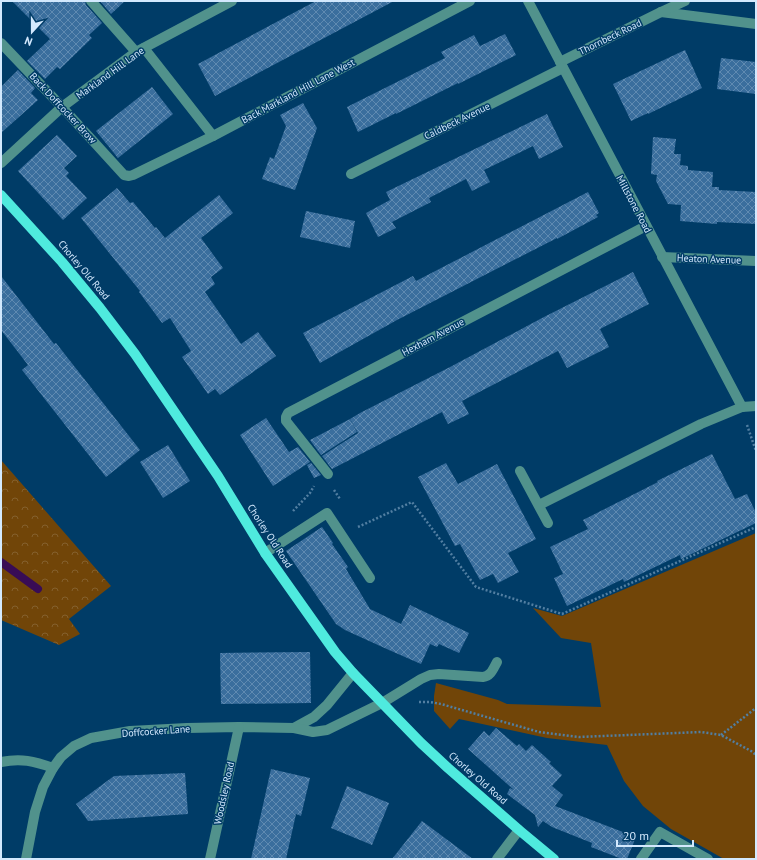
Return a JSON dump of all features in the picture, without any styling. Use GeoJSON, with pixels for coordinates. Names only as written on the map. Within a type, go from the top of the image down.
{"type":"FeatureCollection","features":[{"type":"Feature","properties":{"kind":"main road","name":"Chorley Old Road"},"geometry":{"type":"LineString","coordinates":[[1,195],[62,262],[100,308],[130,348],[218,476],[265,553],[335,652],[382,704],[421,743],[554,859]]}},
{"type":"Feature","properties":{"kind":"street"},"geometry":{"type":"LineString","coordinates":[[91,1],[140,50],[213,136]]}},
{"type":"Feature","properties":{"kind":"street","name":"Markland Hill Lane"},"geometry":{"type":"LineString","coordinates":[[1,163],[62,107],[140,50],[232,1]]}},
{"type":"Feature","properties":{"kind":"street","name":"Back Markland Hill Lane West"},"geometry":{"type":"LineString","coordinates":[[124,175],[133,175],[213,136],[470,1]]}},
{"type":"Feature","properties":{"kind":"street","name":"Millstone Road"},"geometry":{"type":"LineString","coordinates":[[528,1],[662,258],[742,407]]}},
{"type":"Feature","properties":{"kind":"street","name":"Thornbeck Road"},"geometry":{"type":"LineString","coordinates":[[562,65],[661,12],[685,1]]}},
{"type":"Feature","properties":{"kind":"street"},"geometry":{"type":"LineString","coordinates":[[661,12],[756,24]]}},
{"type":"Feature","properties":{"kind":"street","name":"Back Doffcocker Brow"},"geometry":{"type":"LineString","coordinates":[[1,42],[124,175]]}},
{"type":"Feature","properties":{"kind":"street","name":"Caldbeck Avenue"},"geometry":{"type":"LineString","coordinates":[[351,174],[562,65]]}},
{"type":"Feature","properties":{"kind":"street","name":"Hexham Avenue"},"geometry":{"type":"LineString","coordinates":[[326,471],[286,421],[288,412],[646,226]]}},
{"type":"Feature","properties":{"kind":"street","name":"Heaton Avenue"},"geometry":{"type":"LineString","coordinates":[[662,258],[756,261]]}},
{"type":"Feature","properties":{"kind":"street"},"geometry":{"type":"LineString","coordinates":[[539,505],[701,424],[742,407],[756,406]]}},
{"type":"Feature","properties":{"kind":"street"},"geometry":{"type":"LineString","coordinates":[[520,471],[548,523]]}},
{"type":"Feature","properties":{"kind":"street"},"geometry":{"type":"LineString","coordinates":[[265,553],[327,513],[370,578]]}},
{"type":"Feature","properties":{"kind":"street","name":"Doffcocker Lane"},"geometry":{"type":"LineString","coordinates":[[26,859],[35,812],[43,787],[53,768],[74,746],[91,738],[130,731],[187,728],[294,728],[313,732],[328,730],[382,704],[421,679],[430,675],[439,674],[483,677],[490,674],[497,662]]}},
{"type":"Feature","properties":{"kind":"street","name":"Doffcocker Lane"},"geometry":{"type":"LineString","coordinates":[[294,728],[314,717],[353,673]]}},
{"type":"Feature","properties":{"kind":"street","name":"Woodsley Road"},"geometry":{"type":"LineString","coordinates":[[210,859],[239,727]]}},
{"type":"Feature","properties":{"kind":"street"},"geometry":{"type":"LineString","coordinates":[[1,762],[25,760],[37,762],[53,768]]}},
{"type":"Feature","properties":{"kind":"street"},"geometry":{"type":"LineString","coordinates":[[497,859],[519,830]]}},
{"type":"Feature","properties":{"kind":"street"},"geometry":{"type":"LineString","coordinates":[[641,859],[660,832],[708,859]]}},
{"type":"Feature","properties":{"kind":"path"},"geometry":{"type":"LineString","coordinates":[[742,407],[756,452]]}},
{"type":"Feature","properties":{"kind":"path"},"geometry":{"type":"LineString","coordinates":[[326,471],[328,481],[341,501]]}},
{"type":"Feature","properties":{"kind":"path"},"geometry":{"type":"LineString","coordinates":[[291,514],[310,494],[326,471]]}},
{"type":"Feature","properties":{"kind":"path"},"geometry":{"type":"LineString","coordinates":[[358,527],[412,502],[476,588],[562,614],[756,527]]}},
{"type":"Feature","properties":{"kind":"path"},"geometry":{"type":"LineString","coordinates":[[414,703],[430,702],[441,704],[539,732],[579,737],[701,732],[721,735],[756,755]]}},
{"type":"Feature","properties":{"kind":"path"},"geometry":{"type":"LineString","coordinates":[[721,735],[756,708]]}},
{"type":"Feature","properties":{"kind":"green space"},"geometry":{"type":"Polygon","coordinates":[[[1,460],[111,586],[69,619],[80,634],[59,645],[1,620],[1,460]]]}},
{"type":"Feature","properties":{"kind":"green space"},"geometry":{"type":"Polygon","coordinates":[[[756,533],[756,859],[724,859],[671,829],[643,806],[624,781],[607,745],[547,738],[459,719],[450,729],[434,711],[436,683],[498,700],[507,704],[601,707],[591,643],[561,638],[533,608],[562,616],[756,533]]]}},
{"type":"Feature","properties":{"kind":"building"},"geometry":{"type":"Polygon","coordinates":[[[12,1],[85,1],[86,5],[102,23],[89,35],[92,38],[60,69],[57,67],[45,79],[27,61],[50,39],[12,1]]]}},
{"type":"Feature","properties":{"kind":"building"},"geometry":{"type":"Polygon","coordinates":[[[100,1],[125,1],[111,14],[100,1]]]}},
{"type":"Feature","properties":{"kind":"building"},"geometry":{"type":"Polygon","coordinates":[[[316,1],[394,1],[215,96],[198,64],[316,1]]]}},
{"type":"Feature","properties":{"kind":"building"},"geometry":{"type":"Polygon","coordinates":[[[505,34],[516,55],[358,132],[347,107],[445,58],[441,52],[474,35],[480,46],[505,34]]]}},
{"type":"Feature","properties":{"kind":"building"},"geometry":{"type":"Polygon","coordinates":[[[685,50],[702,88],[631,121],[613,84],[685,50]]]}},
{"type":"Feature","properties":{"kind":"building"},"geometry":{"type":"Polygon","coordinates":[[[721,58],[756,62],[756,94],[717,89],[721,58]]]}},
{"type":"Feature","properties":{"kind":"building"},"geometry":{"type":"Polygon","coordinates":[[[18,70],[35,88],[31,93],[38,100],[1,133],[1,87],[18,70]]]}},
{"type":"Feature","properties":{"kind":"building"},"geometry":{"type":"Polygon","coordinates":[[[152,87],[173,114],[118,158],[96,131],[152,87]]]}},
{"type":"Feature","properties":{"kind":"building"},"geometry":{"type":"Polygon","coordinates":[[[303,103],[317,128],[295,190],[262,179],[270,157],[274,159],[286,126],[280,115],[303,103]]]}},
{"type":"Feature","properties":{"kind":"building"},"geometry":{"type":"Polygon","coordinates":[[[547,114],[563,147],[539,159],[533,146],[484,170],[490,182],[472,191],[466,179],[429,198],[431,202],[392,222],[396,228],[378,237],[366,213],[390,200],[386,192],[547,114]]]}},
{"type":"Feature","properties":{"kind":"building"},"geometry":{"type":"Polygon","coordinates":[[[57,135],[77,156],[64,168],[69,173],[66,176],[87,198],[63,220],[18,171],[57,135]]]}},
{"type":"Feature","properties":{"kind":"building"},"geometry":{"type":"Polygon","coordinates":[[[653,137],[676,139],[674,154],[681,154],[680,165],[688,166],[688,170],[713,172],[712,187],[719,187],[719,190],[756,192],[756,224],[717,222],[717,224],[680,221],[681,205],[668,204],[656,181],[657,175],[651,174],[653,137]]]}},
{"type":"Feature","properties":{"kind":"building"},"geometry":{"type":"Polygon","coordinates":[[[117,188],[130,203],[133,202],[165,238],[219,195],[233,213],[201,238],[223,268],[211,277],[215,284],[205,292],[241,344],[258,332],[276,356],[220,395],[215,389],[208,394],[182,357],[191,351],[170,318],[162,323],[139,292],[140,291],[81,218],[117,188]]]}},
{"type":"Feature","properties":{"kind":"building"},"geometry":{"type":"Polygon","coordinates":[[[588,192],[599,213],[596,215],[598,217],[397,320],[320,363],[303,333],[413,276],[416,281],[588,192]]]}},
{"type":"Feature","properties":{"kind":"building"},"geometry":{"type":"Polygon","coordinates":[[[306,211],[355,221],[350,248],[300,237],[306,211]]]}},
{"type":"Feature","properties":{"kind":"building"},"geometry":{"type":"Polygon","coordinates":[[[633,272],[649,304],[600,329],[609,347],[567,368],[558,351],[462,401],[469,414],[448,424],[442,412],[332,469],[322,456],[358,433],[350,419],[360,413],[633,272]]]}},
{"type":"Feature","properties":{"kind":"building"},"geometry":{"type":"Polygon","coordinates":[[[1,276],[140,450],[106,477],[22,370],[28,365],[1,330],[1,276]]]}},
{"type":"Feature","properties":{"kind":"building"},"geometry":{"type":"Polygon","coordinates":[[[266,418],[289,452],[298,447],[310,462],[273,486],[240,435],[266,418]]]}},
{"type":"Feature","properties":{"kind":"building"},"geometry":{"type":"Polygon","coordinates":[[[350,419],[357,432],[321,455],[310,440],[350,419]]]}},
{"type":"Feature","properties":{"kind":"building"},"geometry":{"type":"Polygon","coordinates":[[[168,445],[190,481],[163,498],[140,462],[168,445]]]}},
{"type":"Feature","properties":{"kind":"building"},"geometry":{"type":"Polygon","coordinates":[[[712,454],[735,499],[747,494],[756,513],[756,523],[681,559],[680,555],[624,582],[623,579],[567,606],[554,578],[563,574],[550,547],[588,529],[583,520],[712,454]]]}},
{"type":"Feature","properties":{"kind":"building"},"geometry":{"type":"Polygon","coordinates":[[[311,463],[321,475],[314,478],[307,465],[311,463]]]}},
{"type":"Feature","properties":{"kind":"building"},"geometry":{"type":"Polygon","coordinates":[[[446,463],[458,484],[497,464],[536,539],[508,553],[519,572],[498,583],[493,574],[480,580],[460,544],[455,546],[418,477],[446,463]]]}},
{"type":"Feature","properties":{"kind":"building"},"geometry":{"type":"Polygon","coordinates":[[[322,527],[348,567],[346,569],[370,609],[401,624],[410,605],[469,633],[459,653],[439,644],[437,647],[430,644],[421,664],[345,630],[336,624],[286,551],[322,527]]]}},
{"type":"Feature","properties":{"kind":"building"},"geometry":{"type":"Polygon","coordinates":[[[310,652],[311,703],[221,704],[220,653],[310,652]]]}},
{"type":"Feature","properties":{"kind":"building"},"geometry":{"type":"Polygon","coordinates":[[[496,728],[517,746],[519,744],[526,751],[532,745],[551,762],[549,763],[562,775],[552,786],[563,795],[555,806],[636,837],[627,859],[622,859],[591,847],[592,843],[552,827],[543,821],[538,827],[535,815],[507,794],[510,788],[514,790],[468,749],[484,731],[489,736],[496,728]]]}},
{"type":"Feature","properties":{"kind":"building"},"geometry":{"type":"Polygon","coordinates":[[[271,769],[310,778],[301,816],[296,814],[286,859],[251,859],[271,769]]]}},
{"type":"Feature","properties":{"kind":"building"},"geometry":{"type":"Polygon","coordinates":[[[185,773],[188,814],[88,821],[76,804],[114,776],[185,773]]]}},
{"type":"Feature","properties":{"kind":"building"},"geometry":{"type":"Polygon","coordinates":[[[347,786],[389,803],[372,845],[331,828],[347,786]]]}},
{"type":"Feature","properties":{"kind":"building"},"geometry":{"type":"Polygon","coordinates":[[[422,821],[473,859],[392,859],[422,821]]]}},
{"type":"Feature","properties":{"kind":"waterway"},"geometry":{"type":"LineString","coordinates":[[1,562],[38,589]]}}]}
